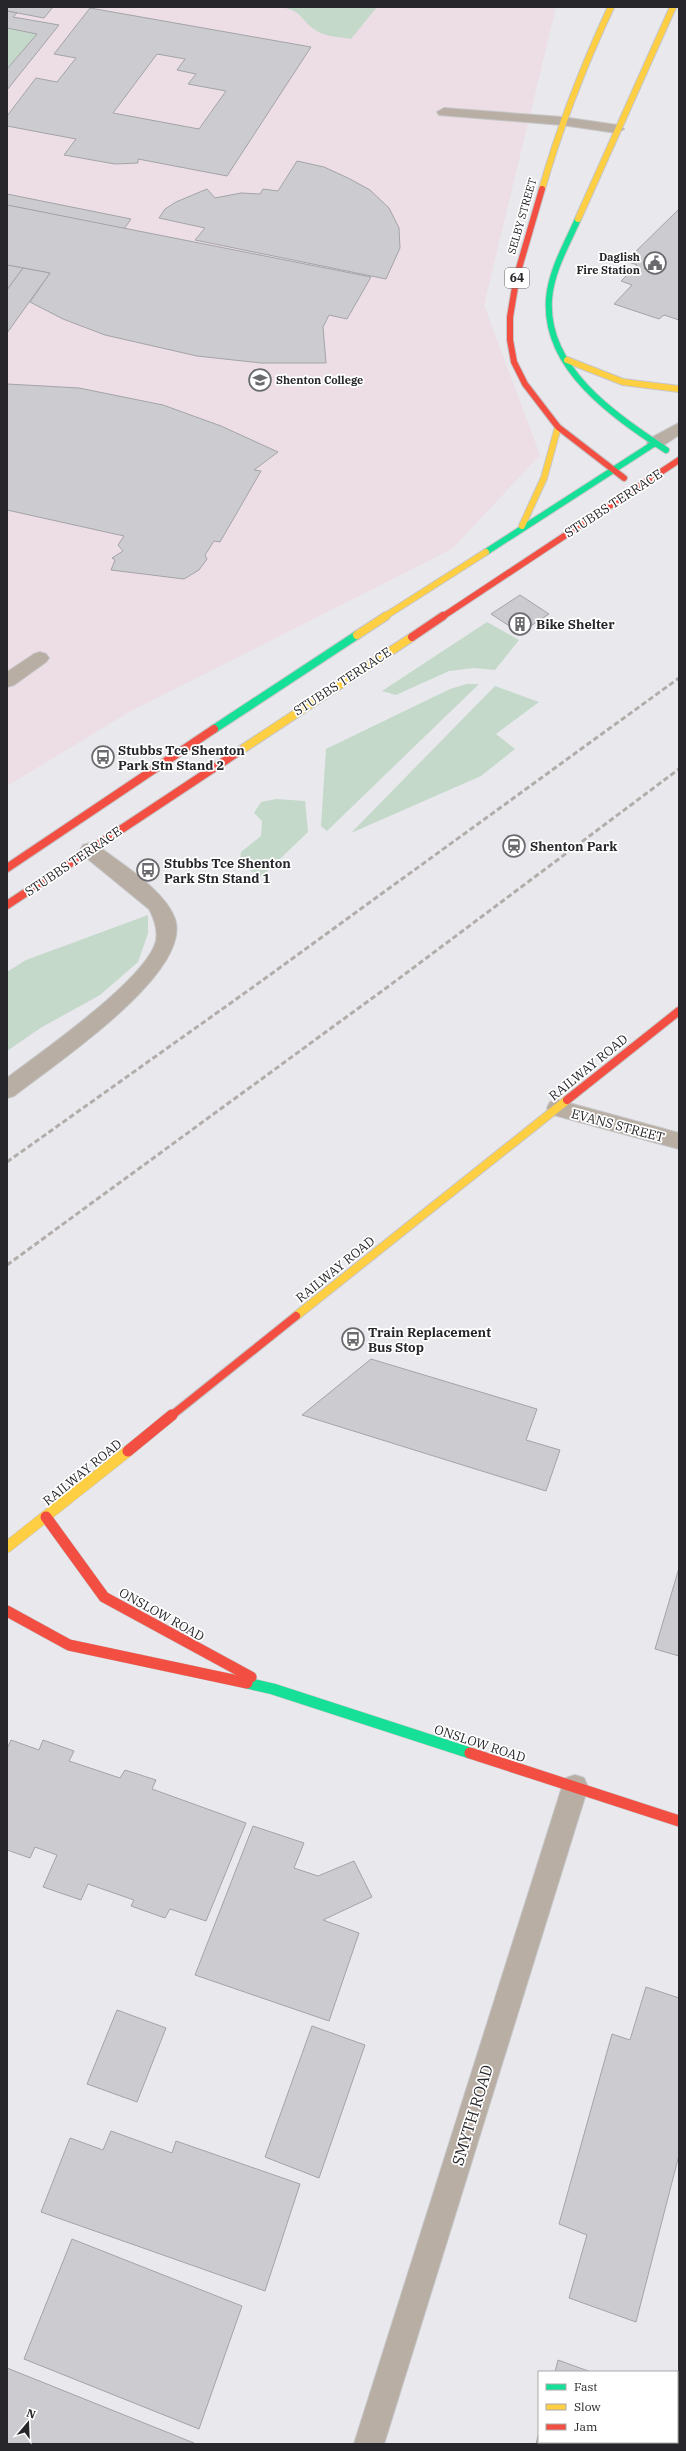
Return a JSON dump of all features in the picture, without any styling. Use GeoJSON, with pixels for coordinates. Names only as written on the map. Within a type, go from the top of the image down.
{"type":"FeatureCollection","features":[{"type":"Feature","properties":{"kind":"main road"},"geometry":{"type":"LineString","coordinates":[[599,31],[603,7]]}},
{"type":"Feature","properties":{"kind":"main road","name":"SELBY STREET"},"geometry":{"type":"LineString","coordinates":[[611,7],[584,64],[562,121],[517,275],[510,317],[510,340],[514,362],[525,384],[558,427],[636,487]]}},
{"type":"Feature","properties":{"kind":"main road"},"geometry":{"type":"LineString","coordinates":[[673,7],[617,129],[551,287],[548,316],[556,345],[591,391],[616,414],[679,459]]}},
{"type":"Feature","properties":{"kind":"main road"},"geometry":{"type":"LineString","coordinates":[[566,359],[623,382],[679,389]]}},
{"type":"Feature","properties":{"kind":"main road"},"geometry":{"type":"LineString","coordinates":[[518,532],[532,512],[544,488],[552,462],[558,427]]}},
{"type":"Feature","properties":{"kind":"main road"},"geometry":{"type":"LineString","coordinates":[[7,868],[243,710],[655,443]]}},
{"type":"Feature","properties":{"kind":"main road","name":"STUBBS TERRACE"},"geometry":{"type":"LineString","coordinates":[[7,905],[679,459]]}},
{"type":"Feature","properties":{"kind":"main road","name":"RAILWAY ROAD"},"geometry":{"type":"LineString","coordinates":[[7,1547],[679,1011]]}},
{"type":"Feature","properties":{"kind":"main road","name":"ONSLOW ROAD"},"geometry":{"type":"LineString","coordinates":[[46,1517],[104,1597],[273,1689]]}},
{"type":"Feature","properties":{"kind":"main road","name":"ONSLOW ROAD"},"geometry":{"type":"LineString","coordinates":[[7,1611],[69,1645],[273,1689],[679,1821]]}},
{"type":"Feature","properties":{"kind":"street"},"geometry":{"type":"LineString","coordinates":[[444,112],[562,121],[617,129]]}},
{"type":"Feature","properties":{"kind":"street"},"geometry":{"type":"LineString","coordinates":[[655,443],[679,428]]}},
{"type":"Feature","properties":{"kind":"street"},"geometry":{"type":"LineString","coordinates":[[7,681],[40,658]]}},
{"type":"Feature","properties":{"kind":"street"},"geometry":{"type":"LineString","coordinates":[[7,1090],[117,1004],[149,970],[160,955],[166,940],[165,920],[158,904],[90,850]]}},
{"type":"Feature","properties":{"kind":"street","name":"EVANS STREET"},"geometry":{"type":"LineString","coordinates":[[558,1108],[679,1141]]}},
{"type":"Feature","properties":{"kind":"street","name":"SMYTH ROAD"},"geometry":{"type":"LineString","coordinates":[[369,2444],[575,1787]]}},
{"type":"Feature","properties":{"kind":"shaded area","name":"Shenton College"},"geometry":{"type":"Polygon","coordinates":[[[7,7],[556,7],[484,305],[540,455],[452,549],[129,712],[7,786],[7,7]]]}},
{"type":"Feature","properties":{"kind":"green space"},"geometry":{"type":"Polygon","coordinates":[[[279,7],[377,7],[351,39],[329,36],[321,33],[312,27],[298,13],[287,8],[279,7]]]}},
{"type":"Feature","properties":{"kind":"green space"},"geometry":{"type":"Polygon","coordinates":[[[7,28],[37,34],[7,69],[7,28]]]}},
{"type":"Feature","properties":{"kind":"green space"},"geometry":{"type":"Polygon","coordinates":[[[487,622],[519,640],[495,670],[474,668],[449,671],[396,695],[382,691],[487,622]]]}},
{"type":"Feature","properties":{"kind":"green space"},"geometry":{"type":"Polygon","coordinates":[[[467,684],[479,684],[327,831],[321,826],[326,749],[450,689],[467,684]]]}},
{"type":"Feature","properties":{"kind":"green space"},"geometry":{"type":"Polygon","coordinates":[[[495,686],[539,702],[496,734],[515,749],[481,776],[351,833],[495,686]]]}},
{"type":"Feature","properties":{"kind":"green space"},"geometry":{"type":"Polygon","coordinates":[[[276,799],[305,801],[308,832],[261,877],[240,864],[241,852],[261,836],[262,821],[254,813],[261,802],[276,799]]]}},
{"type":"Feature","properties":{"kind":"green space"},"geometry":{"type":"Polygon","coordinates":[[[148,915],[148,933],[138,962],[100,995],[42,1027],[7,1051],[7,972],[26,960],[148,915]]]}},
{"type":"Feature","properties":{"kind":"building"},"geometry":{"type":"Polygon","coordinates":[[[7,7],[53,7],[44,18],[7,11],[7,7]]]}},
{"type":"Feature","properties":{"kind":"building"},"geometry":{"type":"Polygon","coordinates":[[[90,8],[311,47],[227,176],[138,159],[138,163],[115,164],[64,155],[76,139],[7,126],[7,116],[36,78],[57,82],[76,58],[54,54],[90,8]],[[157,54],[113,113],[199,129],[226,91],[188,84],[196,74],[177,70],[185,59],[157,54]]]}},
{"type":"Feature","properties":{"kind":"building"},"geometry":{"type":"Polygon","coordinates":[[[7,11],[17,13],[13,17],[59,25],[7,90],[7,69],[37,34],[7,28],[7,11]]]}},
{"type":"Feature","properties":{"kind":"building"},"geometry":{"type":"Polygon","coordinates":[[[297,161],[324,167],[348,178],[370,190],[389,208],[399,228],[400,248],[386,279],[195,240],[205,228],[159,218],[165,209],[176,202],[207,189],[215,198],[241,193],[260,194],[263,189],[278,191],[297,161]]]}},
{"type":"Feature","properties":{"kind":"building"},"geometry":{"type":"Polygon","coordinates":[[[7,194],[131,219],[124,229],[7,205],[7,194]]]}},
{"type":"Feature","properties":{"kind":"building"},"geometry":{"type":"Polygon","coordinates":[[[7,205],[371,277],[347,319],[329,315],[323,327],[326,363],[261,363],[197,356],[105,335],[63,319],[30,302],[50,273],[7,265],[7,205]]]}},
{"type":"Feature","properties":{"kind":"building","name":"Daglish Fire Station"},"geometry":{"type":"Polygon","coordinates":[[[679,209],[679,320],[664,315],[659,319],[614,304],[632,285],[621,281],[637,265],[626,261],[679,209]]]}},
{"type":"Feature","properties":{"kind":"building"},"geometry":{"type":"Polygon","coordinates":[[[7,265],[23,268],[7,290],[7,265]]]}},
{"type":"Feature","properties":{"kind":"building"},"geometry":{"type":"Polygon","coordinates":[[[23,268],[50,273],[7,333],[7,290],[23,268]]]}},
{"type":"Feature","properties":{"kind":"building"},"geometry":{"type":"Polygon","coordinates":[[[7,384],[79,388],[163,405],[221,426],[278,452],[254,470],[261,471],[220,542],[214,541],[205,555],[207,559],[199,570],[184,579],[111,570],[115,560],[112,558],[123,551],[118,545],[124,536],[7,510],[7,384]]]}},
{"type":"Feature","properties":{"kind":"building","name":"Bike Shelter"},"geometry":{"type":"Polygon","coordinates":[[[520,595],[549,614],[520,633],[491,614],[520,595]]]}},
{"type":"Feature","properties":{"kind":"building"},"geometry":{"type":"Polygon","coordinates":[[[371,1359],[537,1409],[526,1440],[560,1450],[546,1491],[302,1415],[371,1359]]]}},
{"type":"Feature","properties":{"kind":"building"},"geometry":{"type":"Polygon","coordinates":[[[679,1568],[679,1656],[655,1649],[679,1568]]]}},
{"type":"Feature","properties":{"kind":"building"},"geometry":{"type":"Polygon","coordinates":[[[11,1740],[39,1750],[43,1740],[74,1751],[69,1761],[120,1778],[125,1770],[156,1780],[152,1789],[246,1823],[206,1921],[170,1909],[165,1918],[131,1906],[134,1900],[88,1884],[81,1900],[43,1887],[57,1855],[35,1847],[30,1858],[7,1850],[7,1749],[11,1740]]]}},
{"type":"Feature","properties":{"kind":"building"},"geometry":{"type":"Polygon","coordinates":[[[253,1826],[304,1843],[294,1868],[318,1876],[354,1861],[372,1897],[323,1920],[359,1933],[329,2021],[195,1975],[253,1826]]]}},
{"type":"Feature","properties":{"kind":"building"},"geometry":{"type":"Polygon","coordinates":[[[646,1987],[679,1998],[679,2155],[636,2322],[569,2298],[587,2235],[559,2224],[612,2034],[630,2040],[646,1987]]]}},
{"type":"Feature","properties":{"kind":"building"},"geometry":{"type":"Polygon","coordinates":[[[117,2010],[166,2028],[137,2102],[87,2084],[117,2010]]]}},
{"type":"Feature","properties":{"kind":"building"},"geometry":{"type":"Polygon","coordinates":[[[312,2026],[365,2045],[319,2178],[265,2157],[312,2026]]]}},
{"type":"Feature","properties":{"kind":"building"},"geometry":{"type":"Polygon","coordinates":[[[111,2131],[172,2153],[176,2141],[300,2184],[265,2291],[41,2212],[70,2138],[103,2150],[111,2131]]]}},
{"type":"Feature","properties":{"kind":"building"},"geometry":{"type":"Polygon","coordinates":[[[72,2239],[242,2306],[199,2429],[24,2359],[72,2239]]]}},
{"type":"Feature","properties":{"kind":"building"},"geometry":{"type":"Polygon","coordinates":[[[558,2360],[588,2371],[555,2371],[558,2360]]]}},
{"type":"Feature","properties":{"kind":"building"},"geometry":{"type":"Polygon","coordinates":[[[7,2368],[194,2443],[7,2444],[7,2368]]]}},
{"type":"Feature","properties":{"kind":"building"},"geometry":{"type":"Polygon","coordinates":[[[679,2405],[679,2444],[536,2444],[538,2436],[538,2443],[678,2443],[679,2405]]]}},
{"type":"Feature","properties":{"kind":"railway"},"geometry":{"type":"LineString","coordinates":[[7,1162],[249,990],[679,678]]}},
{"type":"Feature","properties":{"kind":"railway"},"geometry":{"type":"LineString","coordinates":[[7,1265],[397,980],[679,769]]}},
{"type":"Feature","properties":{"kind":"traffic: fast"},"geometry":{"type":"LineString","coordinates":[[578,219],[560,258],[553,278],[549,299],[550,323],[557,346],[570,367],[586,387],[626,422],[666,450]]}},
{"type":"Feature","properties":{"kind":"traffic: fast"},"geometry":{"type":"LineString","coordinates":[[486,552],[655,443]]}},
{"type":"Feature","properties":{"kind":"traffic: fast"},"geometry":{"type":"LineString","coordinates":[[214,729],[357,635]]}},
{"type":"Feature","properties":{"kind":"traffic: fast"},"geometry":{"type":"LineString","coordinates":[[247,1683],[273,1689],[470,1753]]}},
{"type":"Feature","properties":{"kind":"traffic: slow"},"geometry":{"type":"LineString","coordinates":[[542,189],[562,121],[584,64],[611,7]]}},
{"type":"Feature","properties":{"kind":"traffic: slow"},"geometry":{"type":"LineString","coordinates":[[578,219],[673,7]]}},
{"type":"Feature","properties":{"kind":"traffic: slow"},"geometry":{"type":"LineString","coordinates":[[567,360],[623,382],[679,389]]}},
{"type":"Feature","properties":{"kind":"traffic: slow"},"geometry":{"type":"LineString","coordinates":[[522,526],[540,490],[552,453],[558,427]]}},
{"type":"Feature","properties":{"kind":"traffic: slow"},"geometry":{"type":"LineString","coordinates":[[357,635],[486,552]]}},
{"type":"Feature","properties":{"kind":"traffic: slow"},"geometry":{"type":"LineString","coordinates":[[241,750],[412,637]]}},
{"type":"Feature","properties":{"kind":"traffic: slow"},"geometry":{"type":"LineString","coordinates":[[296,1316],[567,1100]]}},
{"type":"Feature","properties":{"kind":"traffic: slow"},"geometry":{"type":"LineString","coordinates":[[7,1547],[128,1451]]}},
{"type":"Feature","properties":{"kind":"traffic: jam"},"geometry":{"type":"LineString","coordinates":[[542,189],[517,275],[510,317],[510,340],[514,362],[525,384],[558,427],[624,478]]}},
{"type":"Feature","properties":{"kind":"traffic: jam"},"geometry":{"type":"LineString","coordinates":[[412,637],[679,460]]}},
{"type":"Feature","properties":{"kind":"traffic: jam"},"geometry":{"type":"LineString","coordinates":[[7,868],[214,729]]}},
{"type":"Feature","properties":{"kind":"traffic: jam"},"geometry":{"type":"LineString","coordinates":[[7,905],[241,750]]}},
{"type":"Feature","properties":{"kind":"traffic: jam"},"geometry":{"type":"LineString","coordinates":[[567,1100],[679,1011]]}},
{"type":"Feature","properties":{"kind":"traffic: jam"},"geometry":{"type":"LineString","coordinates":[[128,1451],[296,1316]]}},
{"type":"Feature","properties":{"kind":"traffic: jam"},"geometry":{"type":"LineString","coordinates":[[46,1517],[104,1597],[251,1677]]}},
{"type":"Feature","properties":{"kind":"traffic: jam"},"geometry":{"type":"LineString","coordinates":[[7,1611],[69,1645],[247,1683]]}},
{"type":"Feature","properties":{"kind":"traffic: jam"},"geometry":{"type":"LineString","coordinates":[[470,1753],[679,1821]]}},
{"type":"Feature","properties":{"kind":"place","name":"Daglish Fire Station"},"geometry":{"type":"Point","coordinates":[655,263]}},
{"type":"Feature","properties":{"kind":"place","name":"Shenton College"},"geometry":{"type":"Point","coordinates":[260,380]}},
{"type":"Feature","properties":{"kind":"place","name":"Bike Shelter"},"geometry":{"type":"Point","coordinates":[520,624]}},
{"type":"Feature","properties":{"kind":"place","name":"Stubbs Tce Shenton Park Stn Stand 2"},"geometry":{"type":"Point","coordinates":[103,757]}},
{"type":"Feature","properties":{"kind":"place","name":"Shenton Park"},"geometry":{"type":"Point","coordinates":[514,846]}},
{"type":"Feature","properties":{"kind":"place","name":"Stubbs Tce Shenton Park Stn Stand 1"},"geometry":{"type":"Point","coordinates":[148,870]}},
{"type":"Feature","properties":{"kind":"place","name":"Train Replacement Bus Stop"},"geometry":{"type":"Point","coordinates":[353,1339]}}]}
